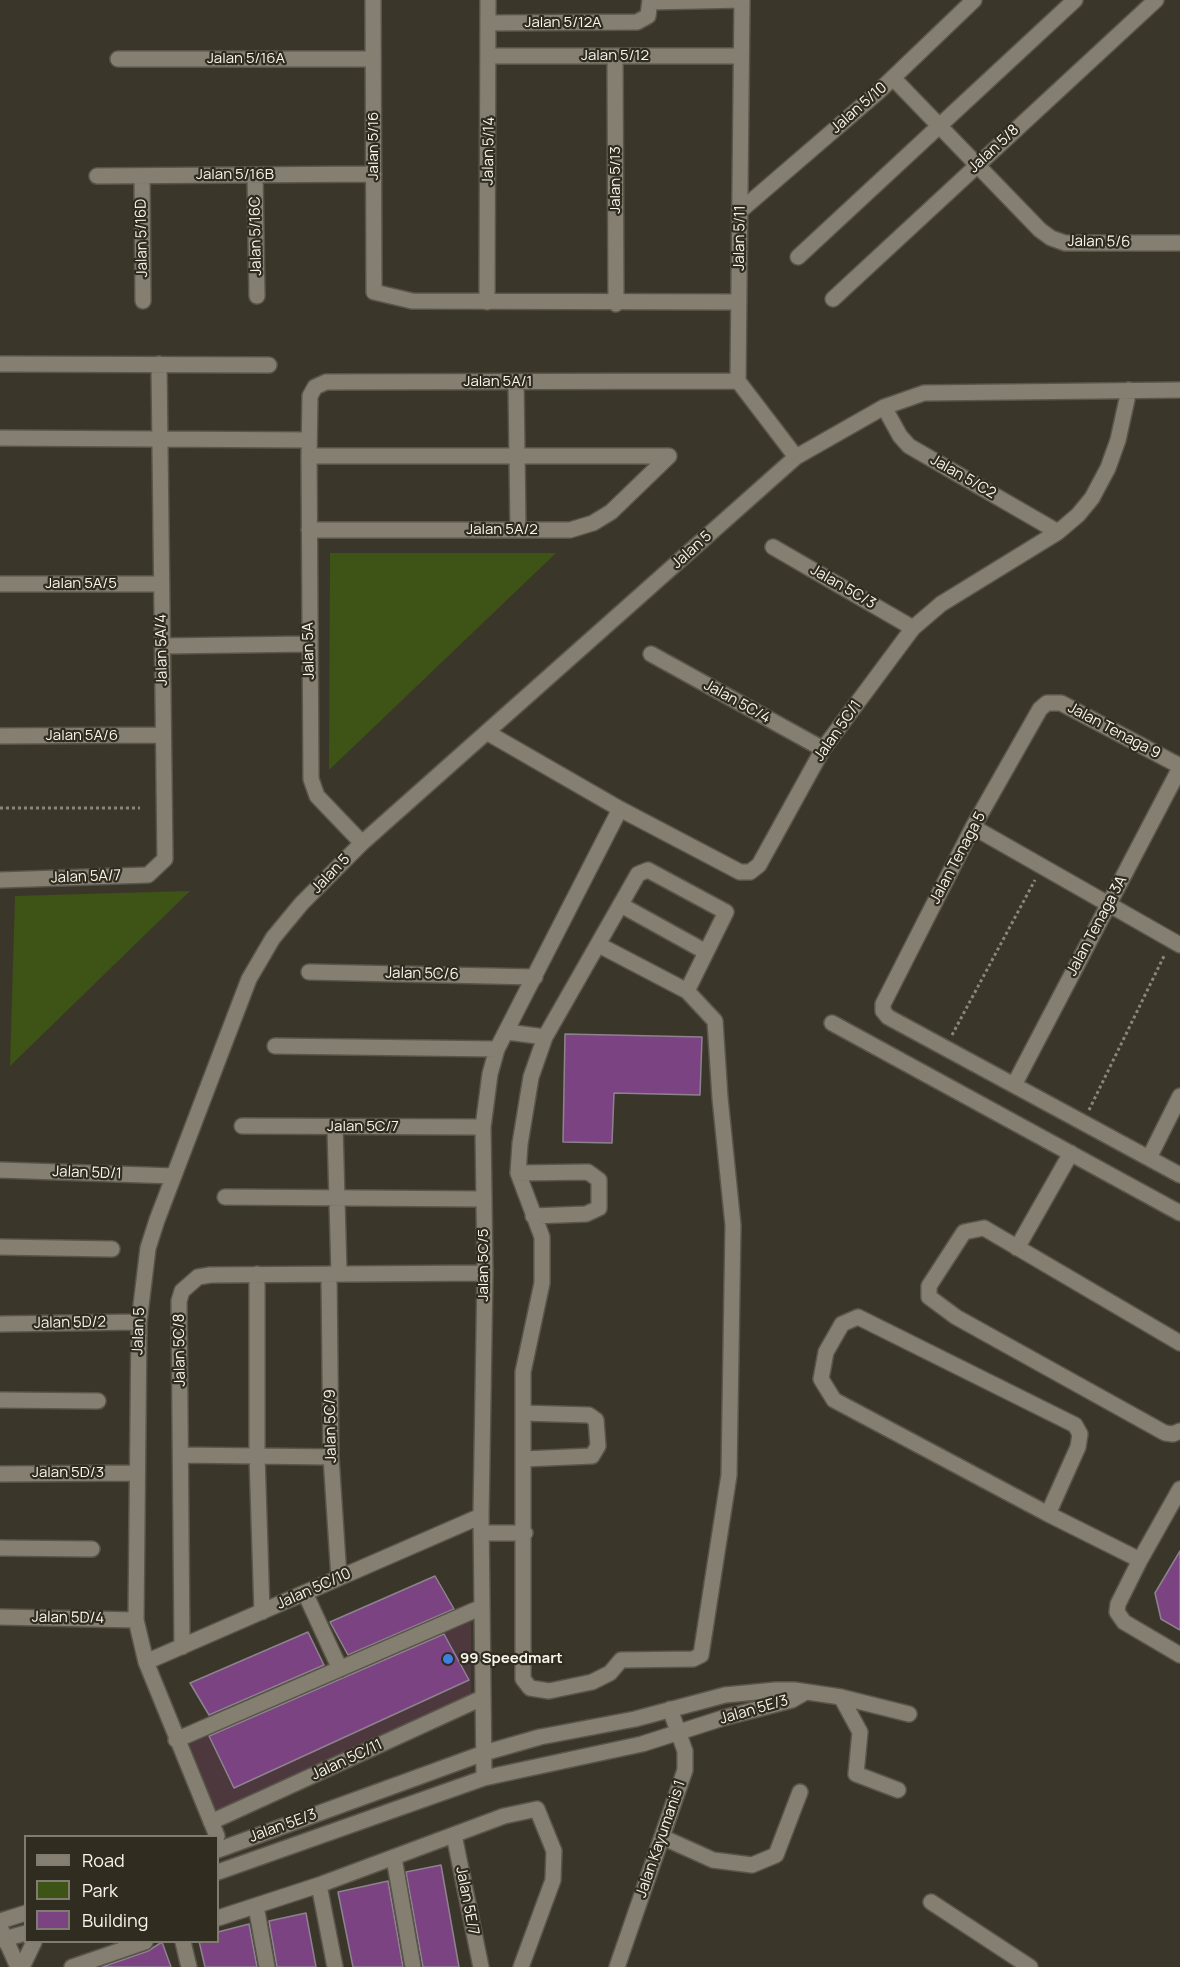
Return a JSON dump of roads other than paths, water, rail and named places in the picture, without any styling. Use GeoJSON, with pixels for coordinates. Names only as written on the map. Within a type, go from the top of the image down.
{"type":"FeatureCollection","features":[{"type":"Feature","properties":{"kind":"street","name":"Jalan 5/16"},"geometry":{"type":"LineString","coordinates":[[373,0],[374,292],[412,301],[487,302]]}},
{"type":"Feature","properties":{"kind":"street","name":"Jalan 5/14"},"geometry":{"type":"LineString","coordinates":[[487,302],[488,0]]}},
{"type":"Feature","properties":{"kind":"street"},"geometry":{"type":"LineString","coordinates":[[650,1],[742,0]]}},
{"type":"Feature","properties":{"kind":"street","name":"Jalan 5/11"},"geometry":{"type":"LineString","coordinates":[[738,381],[742,0]]}},
{"type":"Feature","properties":{"kind":"street","name":"Jalan 5/10"},"geometry":{"type":"LineString","coordinates":[[740,211],[893,78],[974,0]]}},
{"type":"Feature","properties":{"kind":"street"},"geometry":{"type":"LineString","coordinates":[[798,257],[1075,0]]}},
{"type":"Feature","properties":{"kind":"street","name":"Jalan 5/8"},"geometry":{"type":"LineString","coordinates":[[833,299],[1156,0]]}},
{"type":"Feature","properties":{"kind":"street","name":"Jalan 5/12A"},"geometry":{"type":"LineString","coordinates":[[488,23],[637,22],[648,16],[650,1]]}},
{"type":"Feature","properties":{"kind":"street","name":"Jalan 5/12"},"geometry":{"type":"LineString","coordinates":[[489,56],[740,56]]}},
{"type":"Feature","properties":{"kind":"street","name":"Jalan 5/13"},"geometry":{"type":"LineString","coordinates":[[615,56],[616,304]]}},
{"type":"Feature","properties":{"kind":"street","name":"Jalan 5/16A"},"geometry":{"type":"LineString","coordinates":[[118,59],[373,59]]}},
{"type":"Feature","properties":{"kind":"street","name":"Jalan 5/6"},"geometry":{"type":"LineString","coordinates":[[893,78],[1051,238],[1065,243],[1180,243]]}},
{"type":"Feature","properties":{"kind":"street","name":"Jalan 5/16B"},"geometry":{"type":"LineString","coordinates":[[97,176],[374,174]]}},
{"type":"Feature","properties":{"kind":"street","name":"Jalan 5/16C"},"geometry":{"type":"LineString","coordinates":[[255,175],[257,296]]}},
{"type":"Feature","properties":{"kind":"street","name":"Jalan 5/16D"},"geometry":{"type":"LineString","coordinates":[[142,176],[143,301]]}},
{"type":"Feature","properties":{"kind":"street"},"geometry":{"type":"LineString","coordinates":[[487,302],[616,304],[739,302]]}},
{"type":"Feature","properties":{"kind":"street"},"geometry":{"type":"LineString","coordinates":[[0,364],[269,365]]}},
{"type":"Feature","properties":{"kind":"street","name":"Jalan 5A/4"},"geometry":{"type":"LineString","coordinates":[[159,364],[165,859]]}},
{"type":"Feature","properties":{"kind":"street"},"geometry":{"type":"LineString","coordinates":[[738,381],[796,457]]}},
{"type":"Feature","properties":{"kind":"street","name":"Jalan 5A/1"},"geometry":{"type":"LineString","coordinates":[[309,440],[310,396],[315,387],[326,382],[738,381]]}},
{"type":"Feature","properties":{"kind":"street"},"geometry":{"type":"LineString","coordinates":[[516,382],[518,530]]}},
{"type":"Feature","properties":{"kind":"street","name":"Jalan 5C/1"},"geometry":{"type":"LineString","coordinates":[[488,733],[620,809],[740,872],[750,872],[759,865],[823,749],[913,628],[941,604],[1058,532],[1078,515],[1092,498],[1108,468],[1118,440],[1130,390]]}},
{"type":"Feature","properties":{"kind":"street","name":"Jalan 5"},"geometry":{"type":"LineString","coordinates":[[215,1835],[146,1662],[136,1620],[139,1322],[148,1248],[249,980],[273,938],[302,903],[362,843],[796,457],[884,407],[924,393],[1180,390]]}},
{"type":"Feature","properties":{"kind":"street","name":"Jalan 5/C2"},"geometry":{"type":"LineString","coordinates":[[884,407],[900,436],[909,446],[1058,532]]}},
{"type":"Feature","properties":{"kind":"street"},"geometry":{"type":"LineString","coordinates":[[0,438],[309,440]]}},
{"type":"Feature","properties":{"kind":"street","name":"Jalan 5A"},"geometry":{"type":"LineString","coordinates":[[309,440],[308,644],[313,790],[362,843]]}},
{"type":"Feature","properties":{"kind":"street"},"geometry":{"type":"LineString","coordinates":[[309,456],[517,456]]}},
{"type":"Feature","properties":{"kind":"street","name":"Jalan 5A/2"},"geometry":{"type":"LineString","coordinates":[[309,530],[570,530],[593,523],[611,512],[669,456],[517,456]]}},
{"type":"Feature","properties":{"kind":"street","name":"Jalan 5C/3"},"geometry":{"type":"LineString","coordinates":[[773,547],[913,628]]}},
{"type":"Feature","properties":{"kind":"street","name":"Jalan 5A/5"},"geometry":{"type":"LineString","coordinates":[[0,584],[161,584]]}},
{"type":"Feature","properties":{"kind":"street"},"geometry":{"type":"LineString","coordinates":[[162,646],[308,644]]}},
{"type":"Feature","properties":{"kind":"street","name":"Jalan 5C/4"},"geometry":{"type":"LineString","coordinates":[[651,654],[823,749]]}},
{"type":"Feature","properties":{"kind":"street","name":"Jalan Tenaga 9"},"geometry":{"type":"LineString","coordinates":[[1047,703],[1061,703],[1180,767]]}},
{"type":"Feature","properties":{"kind":"street","name":"Jalan Tenaga 5"},"geometry":{"type":"LineString","coordinates":[[1014,1085],[888,1017],[883,1011],[883,1004],[973,827],[1040,709],[1047,703]]}},
{"type":"Feature","properties":{"kind":"street","name":"Jalan 5A/6"},"geometry":{"type":"LineString","coordinates":[[0,736],[163,735]]}},
{"type":"Feature","properties":{"kind":"street","name":"Jalan Tenaga 3A"},"geometry":{"type":"LineString","coordinates":[[1014,1085],[1180,767]]}},
{"type":"Feature","properties":{"kind":"street","name":"Jalan 5C/5"},"geometry":{"type":"LineString","coordinates":[[484,1753],[481,1516],[485,1273],[483,1127],[490,1074],[497,1049],[620,809]]}},
{"type":"Feature","properties":{"kind":"street"},"geometry":{"type":"LineString","coordinates":[[973,827],[1108,905],[1178,938]]}},
{"type":"Feature","properties":{"kind":"street","name":"Jalan 5A/7"},"geometry":{"type":"LineString","coordinates":[[0,880],[148,875],[165,859]]}},
{"type":"Feature","properties":{"kind":"street"},"geometry":{"type":"LineString","coordinates":[[599,945],[687,991],[716,1021],[720,1098],[733,1225],[729,1475],[701,1654],[693,1659],[621,1660],[610,1673],[592,1682],[549,1690],[530,1688],[523,1679],[525,1533],[523,1372],[542,1283],[543,1237],[518,1173],[520,1144],[531,1077],[545,1037],[638,874],[648,870],[726,912],[687,991]]}},
{"type":"Feature","properties":{"kind":"street"},"geometry":{"type":"LineString","coordinates":[[621,905],[706,952]]}},
{"type":"Feature","properties":{"kind":"street","name":"Jalan 5C/6"},"geometry":{"type":"LineString","coordinates":[[309,972],[535,977]]}},
{"type":"Feature","properties":{"kind":"street"},"geometry":{"type":"LineString","coordinates":[[832,1023],[1180,1213]]}},
{"type":"Feature","properties":{"kind":"street"},"geometry":{"type":"LineString","coordinates":[[510,1026],[545,1037]]}},
{"type":"Feature","properties":{"kind":"street"},"geometry":{"type":"LineString","coordinates":[[275,1047],[497,1049]]}},
{"type":"Feature","properties":{"kind":"street"},"geometry":{"type":"LineString","coordinates":[[1014,1085],[1180,1175]]}},
{"type":"Feature","properties":{"kind":"street"},"geometry":{"type":"LineString","coordinates":[[1149,1158],[1180,1096]]}},
{"type":"Feature","properties":{"kind":"street","name":"Jalan 5C/7"},"geometry":{"type":"LineString","coordinates":[[242,1126],[483,1127]]}},
{"type":"Feature","properties":{"kind":"street","name":"Jalan 5C/9"},"geometry":{"type":"LineString","coordinates":[[335,1127],[337,1199],[331,1456],[339,1578]]}},
{"type":"Feature","properties":{"kind":"street"},"geometry":{"type":"LineString","coordinates":[[1017,1248],[1071,1154]]}},
{"type":"Feature","properties":{"kind":"street","name":"Jalan 5D/1"},"geometry":{"type":"LineString","coordinates":[[0,1170],[174,1176]]}},
{"type":"Feature","properties":{"kind":"street"},"geometry":{"type":"LineString","coordinates":[[518,1173],[588,1172],[598,1180],[599,1208],[586,1214],[533,1216]]}},
{"type":"Feature","properties":{"kind":"street"},"geometry":{"type":"LineString","coordinates":[[225,1197],[484,1199]]}},
{"type":"Feature","properties":{"kind":"street"},"geometry":{"type":"LineString","coordinates":[[1180,1342],[984,1228],[964,1232],[929,1286],[929,1297],[956,1317],[1165,1433],[1173,1434],[1180,1431]]}},
{"type":"Feature","properties":{"kind":"street"},"geometry":{"type":"LineString","coordinates":[[0,1246],[112,1249]]}},
{"type":"Feature","properties":{"kind":"street","name":"Jalan 5C/8"},"geometry":{"type":"LineString","coordinates":[[182,1647],[180,1301],[182,1291],[198,1277],[256,1274],[485,1273]]}},
{"type":"Feature","properties":{"kind":"street"},"geometry":{"type":"LineString","coordinates":[[256,1274],[257,1456],[262,1612]]}},
{"type":"Feature","properties":{"kind":"street"},"geometry":{"type":"LineString","coordinates":[[1048,1514],[1078,1447],[1080,1434],[1074,1425],[858,1317],[842,1324],[826,1352],[821,1378],[834,1400],[1048,1514],[1140,1560]]}},
{"type":"Feature","properties":{"kind":"street","name":"Jalan 5D/2"},"geometry":{"type":"LineString","coordinates":[[0,1324],[139,1322]]}},
{"type":"Feature","properties":{"kind":"street"},"geometry":{"type":"LineString","coordinates":[[0,1400],[98,1401]]}},
{"type":"Feature","properties":{"kind":"street"},"geometry":{"type":"LineString","coordinates":[[523,1413],[590,1414],[596,1420],[598,1446],[592,1456],[524,1458]]}},
{"type":"Feature","properties":{"kind":"street"},"geometry":{"type":"LineString","coordinates":[[181,1455],[331,1456]]}},
{"type":"Feature","properties":{"kind":"street","name":"Jalan 5D/3"},"geometry":{"type":"LineString","coordinates":[[0,1474],[136,1473]]}},
{"type":"Feature","properties":{"kind":"street"},"geometry":{"type":"LineString","coordinates":[[1180,1489],[1140,1560],[1118,1604],[1117,1612],[1124,1622],[1180,1655]]}},
{"type":"Feature","properties":{"kind":"street","name":"Jalan 5C/10"},"geometry":{"type":"LineString","coordinates":[[146,1662],[481,1516]]}},
{"type":"Feature","properties":{"kind":"street"},"geometry":{"type":"LineString","coordinates":[[482,1533],[525,1533]]}},
{"type":"Feature","properties":{"kind":"street"},"geometry":{"type":"LineString","coordinates":[[0,1548],[92,1549]]}},
{"type":"Feature","properties":{"kind":"street"},"geometry":{"type":"LineString","coordinates":[[305,1593],[340,1669]]}},
{"type":"Feature","properties":{"kind":"street"},"geometry":{"type":"LineString","coordinates":[[176,1740],[482,1608]]}},
{"type":"Feature","properties":{"kind":"street","name":"Jalan 5D/4"},"geometry":{"type":"LineString","coordinates":[[0,1617],[136,1620]]}},
{"type":"Feature","properties":{"kind":"street","name":"Jalan 5E/3"},"geometry":{"type":"LineString","coordinates":[[219,1838],[540,1737],[725,1695],[776,1690],[806,1692]]}},
{"type":"Feature","properties":{"kind":"street"},"geometry":{"type":"LineString","coordinates":[[806,1692],[841,1697],[909,1714]]}},
{"type":"Feature","properties":{"kind":"street","name":"Jalan 5E/3"},"geometry":{"type":"LineString","coordinates":[[224,1870],[484,1778],[679,1734],[723,1718],[792,1700],[806,1692]]}},
{"type":"Feature","properties":{"kind":"street"},"geometry":{"type":"LineString","coordinates":[[841,1697],[860,1732],[856,1774],[898,1790]]}},
{"type":"Feature","properties":{"kind":"street","name":"Jalan 5C/11"},"geometry":{"type":"LineString","coordinates":[[219,1838],[482,1698]]}},
{"type":"Feature","properties":{"kind":"street","name":"Jalan Kayumanis 1"},"geometry":{"type":"LineString","coordinates":[[617,1967],[685,1770],[685,1750],[670,1709]]}},
{"type":"Feature","properties":{"kind":"street"},"geometry":{"type":"LineString","coordinates":[[484,1753],[484,1778]]}},
{"type":"Feature","properties":{"kind":"street"},"geometry":{"type":"LineString","coordinates":[[662,1837],[713,1860],[752,1865],[776,1855],[800,1792]]}},
{"type":"Feature","properties":{"kind":"street"},"geometry":{"type":"LineString","coordinates":[[219,1918],[318,1886],[504,1816],[537,1809],[554,1851],[553,1880],[521,1967]]}},
{"type":"Feature","properties":{"kind":"street","name":"Jalan 5E/7"},"geometry":{"type":"LineString","coordinates":[[454,1835],[481,1967]]}},
{"type":"Feature","properties":{"kind":"street","name":"Jalan 5"},"geometry":{"type":"LineString","coordinates":[[219,1848],[224,1870]]}},
{"type":"Feature","properties":{"kind":"street"},"geometry":{"type":"LineString","coordinates":[[394,1858],[413,1967]]}},
{"type":"Feature","properties":{"kind":"street"},"geometry":{"type":"LineString","coordinates":[[318,1886],[335,1967]]}},
{"type":"Feature","properties":{"kind":"street"},"geometry":{"type":"LineString","coordinates":[[931,1902],[1030,1967]]}},
{"type":"Feature","properties":{"kind":"street"},"geometry":{"type":"LineString","coordinates":[[256,1906],[267,1967]]}},
{"type":"Feature","properties":{"kind":"street"},"geometry":{"type":"LineString","coordinates":[[0,1921],[24,1914]]}},
{"type":"Feature","properties":{"kind":"street"},"geometry":{"type":"LineString","coordinates":[[24,1934],[2,1939],[18,1965],[32,1943]]}},
{"type":"Feature","properties":{"kind":"street"},"geometry":{"type":"LineString","coordinates":[[72,1967],[139,1943]]}},
{"type":"Feature","properties":{"kind":"street"},"geometry":{"type":"LineString","coordinates":[[183,1943],[189,1967]]}},
{"type":"Feature","properties":{"kind":"place","name":"99 Speedmart"},"geometry":{"type":"Point","coordinates":[448,1659]}}]}
